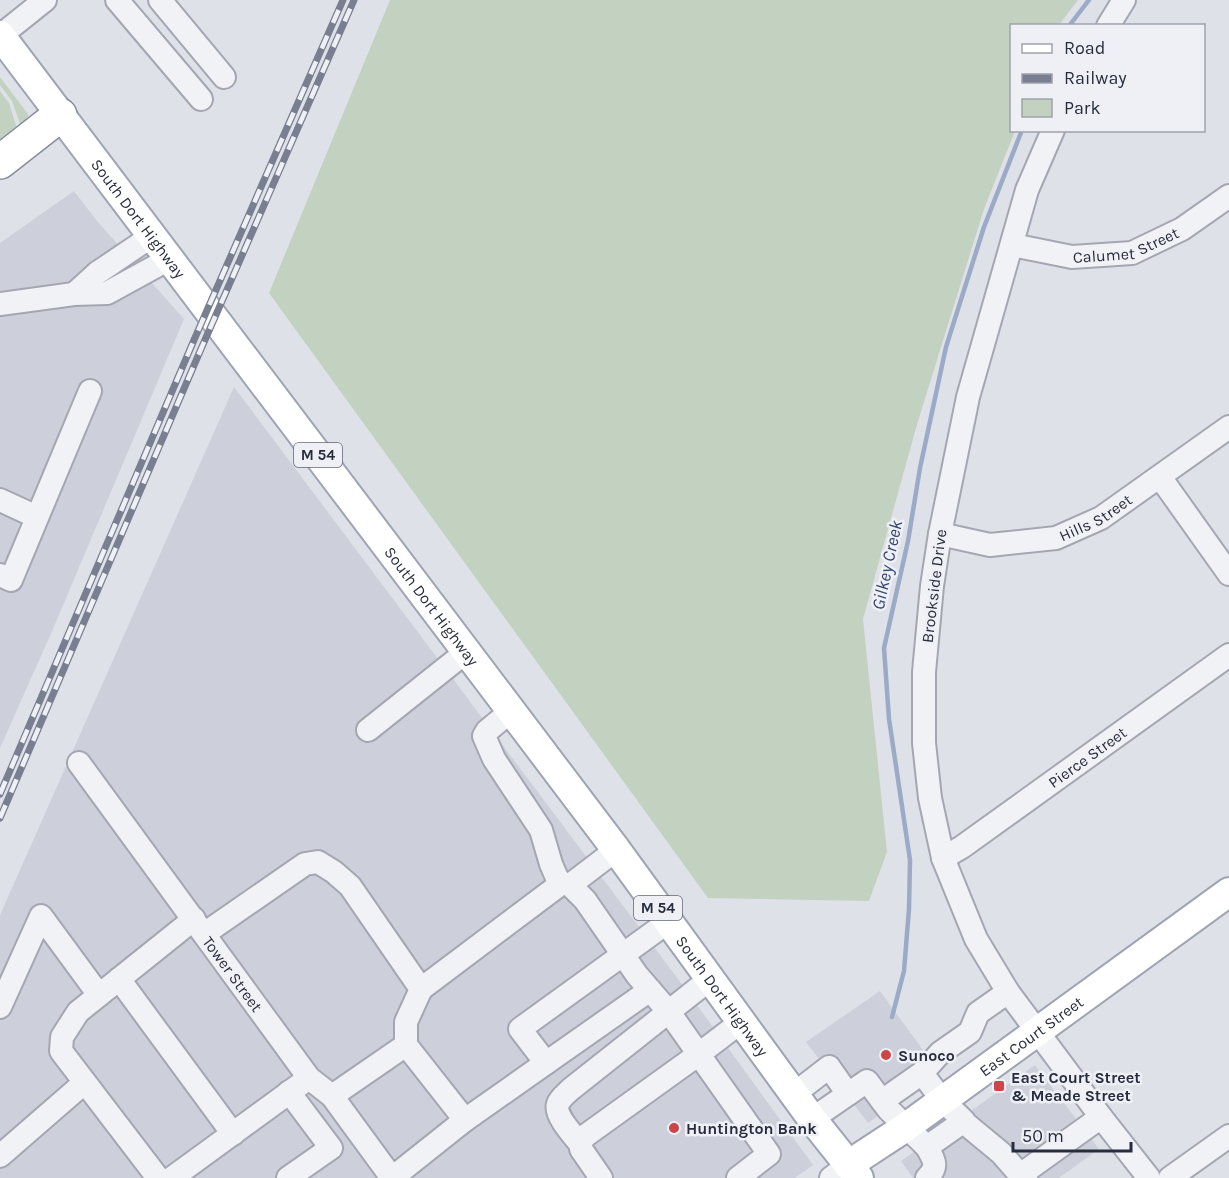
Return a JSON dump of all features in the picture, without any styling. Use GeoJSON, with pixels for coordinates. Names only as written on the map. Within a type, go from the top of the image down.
{"type":"FeatureCollection","features":[{"type":"Feature","properties":{"kind":"highway"},"geometry":{"type":"LineString","coordinates":[[0,162],[60,116]]}},
{"type":"Feature","properties":{"kind":"main road","name":"South Dort Highway"},"geometry":{"type":"LineString","coordinates":[[0,36],[616,850],[812,1119],[846,1174]]}},
{"type":"Feature","properties":{"kind":"main road","name":"East Court Street"},"geometry":{"type":"LineString","coordinates":[[846,1174],[906,1127],[1229,892]]}},
{"type":"Feature","properties":{"kind":"street"},"geometry":{"type":"LineString","coordinates":[[0,36],[45,0]]}},
{"type":"Feature","properties":{"kind":"street"},"geometry":{"type":"LineString","coordinates":[[117,0],[201,99]]}},
{"type":"Feature","properties":{"kind":"street"},"geometry":{"type":"LineString","coordinates":[[160,0],[224,77]]}},
{"type":"Feature","properties":{"kind":"street"},"geometry":{"type":"LineString","coordinates":[[1109,24],[1124,0]]}},
{"type":"Feature","properties":{"kind":"street","name":"Brookside Drive"},"geometry":{"type":"LineString","coordinates":[[1052,132],[1027,190],[968,397],[940,534],[932,586],[924,672],[924,743],[930,798],[943,858],[976,939],[1008,992],[1149,1178]]}},
{"type":"Feature","properties":{"kind":"street","name":"Calumet Street"},"geometry":{"type":"LineString","coordinates":[[1012,245],[1072,257],[1132,253],[1182,229],[1229,196]]}},
{"type":"Feature","properties":{"kind":"street"},"geometry":{"type":"LineString","coordinates":[[74,294],[97,273],[152,236]]}},
{"type":"Feature","properties":{"kind":"street"},"geometry":{"type":"LineString","coordinates":[[0,304],[74,294],[107,293],[169,259]]}},
{"type":"Feature","properties":{"kind":"street"},"geometry":{"type":"LineString","coordinates":[[0,575],[11,580],[90,391]]}},
{"type":"Feature","properties":{"kind":"street","name":"Hills Street"},"geometry":{"type":"LineString","coordinates":[[940,534],[990,545],[1056,538],[1101,518],[1229,427]]}},
{"type":"Feature","properties":{"kind":"street"},"geometry":{"type":"LineString","coordinates":[[1160,477],[1229,574]]}},
{"type":"Feature","properties":{"kind":"street"},"geometry":{"type":"LineString","coordinates":[[0,500],[37,517]]}},
{"type":"Feature","properties":{"kind":"street"},"geometry":{"type":"LineString","coordinates":[[368,730],[466,652]]}},
{"type":"Feature","properties":{"kind":"street","name":"Pierce Street"},"geometry":{"type":"LineString","coordinates":[[943,858],[962,847],[1229,655]]}},
{"type":"Feature","properties":{"kind":"street"},"geometry":{"type":"LineString","coordinates":[[511,711],[484,736],[494,759],[541,831],[557,878],[585,900],[637,975],[669,1012],[769,1154],[738,1178]]}},
{"type":"Feature","properties":{"kind":"street","name":"Tower Street"},"geometry":{"type":"LineString","coordinates":[[79,763],[309,1078],[332,1095],[392,1178]]}},
{"type":"Feature","properties":{"kind":"street"},"geometry":{"type":"LineString","coordinates":[[465,1120],[406,1045],[406,1022],[421,989],[616,850]]}},
{"type":"Feature","properties":{"kind":"street"},"geometry":{"type":"LineString","coordinates":[[158,1178],[61,1051],[62,1037],[78,1012],[119,979],[199,927],[304,864],[318,862],[350,886],[421,989]]}},
{"type":"Feature","properties":{"kind":"street"},"geometry":{"type":"LineString","coordinates":[[0,1007],[41,916],[99,995]]}},
{"type":"Feature","properties":{"kind":"street"},"geometry":{"type":"LineString","coordinates":[[546,1064],[520,1029],[668,922]]}},
{"type":"Feature","properties":{"kind":"street"},"geometry":{"type":"LineString","coordinates":[[119,979],[233,1134]]}},
{"type":"Feature","properties":{"kind":"street"},"geometry":{"type":"LineString","coordinates":[[601,1178],[584,1154],[581,1145],[561,1119],[557,1110],[558,1102],[571,1089],[710,979]]}},
{"type":"Feature","properties":{"kind":"street"},"geometry":{"type":"LineString","coordinates":[[392,1178],[465,1120],[650,990]]}},
{"type":"Feature","properties":{"kind":"street"},"geometry":{"type":"LineString","coordinates":[[882,1101],[922,1073],[940,1053],[970,1032],[978,1013],[1008,992]]}},
{"type":"Feature","properties":{"kind":"street"},"geometry":{"type":"LineString","coordinates":[[581,1145],[585,1136],[741,1022]]}},
{"type":"Feature","properties":{"kind":"street"},"geometry":{"type":"LineString","coordinates":[[332,1095],[406,1045]]}},
{"type":"Feature","properties":{"kind":"street"},"geometry":{"type":"LineString","coordinates":[[794,1094],[829,1067],[848,1094]]}},
{"type":"Feature","properties":{"kind":"street"},"geometry":{"type":"LineString","coordinates":[[922,1073],[942,1101],[1001,1153],[1024,1178],[1030,1168],[1101,1117]]}},
{"type":"Feature","properties":{"kind":"street"},"geometry":{"type":"LineString","coordinates":[[172,1178],[309,1078]]}},
{"type":"Feature","properties":{"kind":"street"},"geometry":{"type":"LineString","coordinates":[[812,1119],[867,1081],[888,1109],[927,1147],[935,1161],[934,1168],[927,1178]]}},
{"type":"Feature","properties":{"kind":"street"},"geometry":{"type":"LineString","coordinates":[[0,1156],[84,1083]]}},
{"type":"Feature","properties":{"kind":"street"},"geometry":{"type":"LineString","coordinates":[[288,1178],[331,1148],[289,1092]]}},
{"type":"Feature","properties":{"kind":"street"},"geometry":{"type":"LineString","coordinates":[[927,1147],[964,1121]]}},
{"type":"Feature","properties":{"kind":"street"},"geometry":{"type":"LineString","coordinates":[[1170,1178],[1229,1136]]}},
{"type":"Feature","properties":{"kind":"shaded area"},"geometry":{"type":"Polygon","coordinates":[[[74,191],[97,221],[184,319],[53,629],[0,748],[0,243],[74,191]]]}},
{"type":"Feature","properties":{"kind":"shaded area"},"geometry":{"type":"Polygon","coordinates":[[[234,387],[681,983],[813,1165],[795,1178],[0,1178],[0,915],[234,387]]]}},
{"type":"Feature","properties":{"kind":"shaded area"},"geometry":{"type":"Polygon","coordinates":[[[880,991],[939,1072],[868,1123],[806,1042],[880,991]]]}},
{"type":"Feature","properties":{"kind":"shaded area"},"geometry":{"type":"Polygon","coordinates":[[[1035,1065],[1099,1149],[1059,1178],[913,1178],[901,1161],[1035,1065]]]}},
{"type":"Feature","properties":{"kind":"green space"},"geometry":{"type":"Polygon","coordinates":[[[390,0],[1078,0],[1060,24],[1010,24],[1010,132],[1015,132],[984,209],[918,421],[863,619],[887,852],[869,901],[708,898],[269,293],[390,0]]]}},
{"type":"Feature","properties":{"kind":"green space"},"geometry":{"type":"Polygon","coordinates":[[[0,77],[28,114],[21,126],[12,101],[0,85],[0,77]]]}},
{"type":"Feature","properties":{"kind":"green space"},"geometry":{"type":"Polygon","coordinates":[[[0,91],[9,103],[17,129],[0,142],[0,91]]]}},
{"type":"Feature","properties":{"kind":"waterway","name":"Gilkey Creek"},"geometry":{"type":"LineString","coordinates":[[1071,24],[1089,0]]}},
{"type":"Feature","properties":{"kind":"waterway","name":"Gilkey Creek"},"geometry":{"type":"LineString","coordinates":[[892,1017],[904,971],[910,860],[889,719],[884,648],[908,541],[920,468],[946,347],[984,227],[1021,132]]}},
{"type":"Feature","properties":{"kind":"railway"},"geometry":{"type":"LineString","coordinates":[[0,794],[194,340],[343,0]]}},
{"type":"Feature","properties":{"kind":"railway"},"geometry":{"type":"LineString","coordinates":[[0,818],[201,349],[354,0]]}},
{"type":"Feature","properties":{"kind":"place","name":"Sunoco"},"geometry":{"type":"Point","coordinates":[886,1055]}},
{"type":"Feature","properties":{"kind":"place","name":"East Court Street & Meade Street"},"geometry":{"type":"Point","coordinates":[999,1086]}},
{"type":"Feature","properties":{"kind":"place","name":"Huntington Bank"},"geometry":{"type":"Point","coordinates":[674,1128]}}]}
